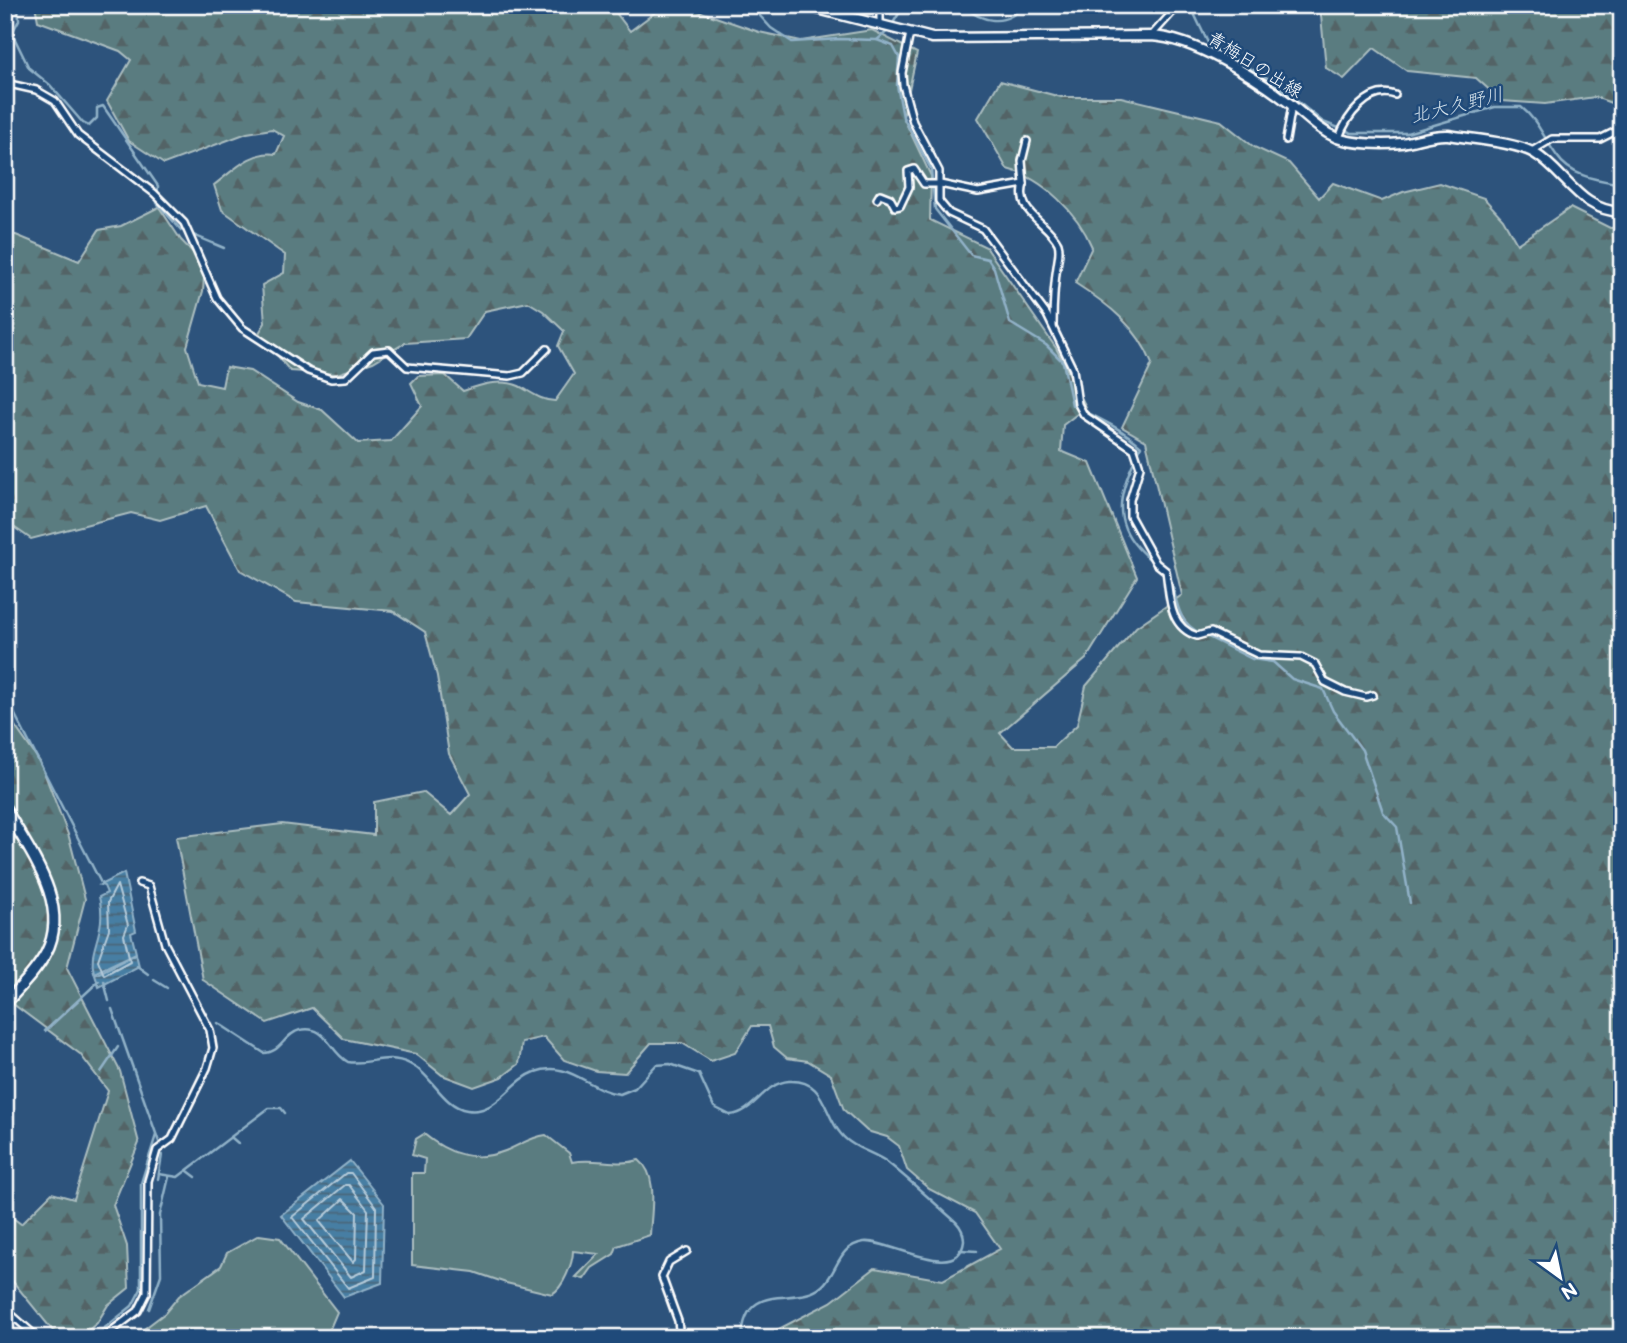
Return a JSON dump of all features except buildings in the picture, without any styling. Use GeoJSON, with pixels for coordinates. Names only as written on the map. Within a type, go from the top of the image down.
{"type":"FeatureCollection","features":[{"type":"Feature","properties":{"kind":"main road","name":"青梅日の出線"},"geometry":{"type":"LineString","coordinates":[[802,5],[911,33],[944,38],[1151,36],[1180,40],[1197,47],[1292,105],[1323,131],[1339,136],[1401,143],[1435,134],[1448,135],[1532,152]]}},
{"type":"Feature","properties":{"kind":"main road"},"geometry":{"type":"LineString","coordinates":[[1532,152],[1583,199],[1598,208],[1622,212]]}},
{"type":"Feature","properties":{"kind":"main road"},"geometry":{"type":"LineString","coordinates":[[5,808],[46,883],[54,924],[45,955],[5,1004]]}},
{"type":"Feature","properties":{"kind":"street"},"geometry":{"type":"LineString","coordinates":[[880,5],[887,27]]}},
{"type":"Feature","properties":{"kind":"street"},"geometry":{"type":"LineString","coordinates":[[1151,36],[1179,5]]}},
{"type":"Feature","properties":{"kind":"street"},"geometry":{"type":"LineString","coordinates":[[911,33],[902,73],[904,96],[915,127],[939,171],[939,201],[943,209],[983,229],[1047,315],[1073,369],[1078,404],[1083,415],[1100,423],[1136,453],[1140,467],[1130,500],[1130,516],[1156,563],[1166,571],[1172,613],[1180,626],[1197,636],[1211,632],[1259,655],[1301,657],[1315,664],[1325,682],[1345,692],[1366,697],[1373,695]]}},
{"type":"Feature","properties":{"kind":"street"},"geometry":{"type":"LineString","coordinates":[[5,83],[36,90],[55,101],[78,135],[154,193],[189,229],[217,298],[243,328],[308,371],[326,378],[346,378],[373,352],[389,350],[407,367],[510,376],[523,373],[547,349]]}},
{"type":"Feature","properties":{"kind":"street"},"geometry":{"type":"LineString","coordinates":[[1339,136],[1343,124],[1374,95],[1395,95]]}},
{"type":"Feature","properties":{"kind":"street"},"geometry":{"type":"LineString","coordinates":[[1286,140],[1292,105]]}},
{"type":"Feature","properties":{"kind":"street"},"geometry":{"type":"LineString","coordinates":[[1532,152],[1552,139],[1600,139],[1622,128]]}},
{"type":"Feature","properties":{"kind":"street"},"geometry":{"type":"LineString","coordinates":[[1027,141],[1022,161],[1022,198],[1031,214],[1058,242],[1060,251],[1051,301],[1053,329]]}},
{"type":"Feature","properties":{"kind":"street"},"geometry":{"type":"LineString","coordinates":[[877,199],[880,194],[890,198],[895,207],[901,206],[909,187],[908,171],[914,169],[924,184],[940,184],[978,192],[1024,184]]}},
{"type":"Feature","properties":{"kind":"street"},"geometry":{"type":"LineString","coordinates":[[102,1338],[138,1311],[147,1293],[148,1181],[157,1150],[172,1139],[208,1068],[213,1048],[210,1030],[165,944],[149,886],[139,883]]}},
{"type":"Feature","properties":{"kind":"street"},"geometry":{"type":"LineString","coordinates":[[680,1338],[678,1321],[663,1277],[669,1262],[687,1251]]}},
{"type":"Feature","properties":{"kind":"street"},"geometry":{"type":"LineString","coordinates":[[5,1309],[38,1338]]}},
{"type":"Feature","properties":{"kind":"green space"},"geometry":{"type":"Polygon","coordinates":[[[35,5],[610,5],[630,31],[665,5],[681,5],[759,32],[801,41],[872,30],[917,53],[903,117],[931,176],[930,220],[986,247],[1056,348],[1086,407],[1063,425],[1061,451],[1090,463],[1137,577],[1086,659],[1000,733],[1013,747],[1053,747],[1077,725],[1086,686],[1136,627],[1182,595],[1146,441],[1122,427],[1152,364],[1139,339],[1121,318],[1075,283],[1092,247],[1078,222],[1058,199],[1034,180],[1007,169],[978,118],[1000,81],[1061,97],[1121,97],[1221,121],[1254,147],[1289,163],[1319,198],[1333,183],[1382,201],[1403,192],[1440,183],[1484,198],[1503,219],[1517,244],[1570,208],[1610,228],[1622,227],[1622,1338],[771,1338],[773,1332],[831,1302],[875,1268],[943,1280],[1000,1249],[975,1213],[929,1189],[907,1170],[899,1146],[887,1137],[867,1131],[844,1110],[831,1075],[808,1061],[787,1058],[774,1047],[768,1026],[752,1026],[735,1053],[711,1061],[682,1043],[651,1043],[625,1073],[596,1071],[564,1060],[544,1037],[522,1042],[519,1064],[502,1077],[474,1087],[442,1075],[416,1054],[344,1039],[312,1008],[267,1023],[203,980],[176,837],[282,824],[374,835],[374,802],[423,792],[451,815],[470,794],[449,754],[437,676],[425,632],[393,611],[296,602],[240,570],[206,506],[160,520],[131,513],[31,539],[5,521],[5,235],[16,235],[79,261],[99,230],[121,226],[159,207],[181,240],[205,265],[203,291],[187,347],[198,382],[222,387],[226,367],[250,371],[298,402],[322,410],[358,443],[391,441],[422,406],[411,383],[418,376],[445,375],[463,391],[491,383],[512,384],[541,398],[555,401],[574,374],[558,346],[564,331],[543,311],[528,302],[485,311],[466,339],[405,343],[373,362],[337,374],[290,371],[259,333],[265,323],[262,285],[284,273],[285,255],[222,210],[214,185],[250,158],[276,154],[284,136],[272,129],[247,133],[164,164],[129,141],[107,101],[131,60],[120,51],[38,21],[35,5]]]}},
{"type":"Feature","properties":{"kind":"green space"},"geometry":{"type":"Polygon","coordinates":[[[1320,5],[1622,5],[1622,107],[1595,97],[1545,104],[1502,101],[1476,78],[1407,71],[1374,48],[1344,79],[1326,68],[1320,5]]]}},
{"type":"Feature","properties":{"kind":"green space"},"geometry":{"type":"Polygon","coordinates":[[[5,695],[8,716],[40,762],[69,837],[85,899],[67,968],[120,1071],[139,1143],[113,1205],[127,1246],[129,1288],[108,1305],[97,1323],[79,1338],[69,1338],[53,1331],[5,1272],[5,1212],[21,1224],[52,1193],[74,1199],[108,1091],[80,1054],[5,998],[5,695]]]}},
{"type":"Feature","properties":{"kind":"green space"},"geometry":{"type":"Polygon","coordinates":[[[424,1134],[442,1147],[472,1156],[494,1155],[546,1135],[569,1153],[572,1162],[623,1163],[639,1160],[652,1185],[650,1235],[617,1246],[614,1254],[592,1268],[584,1279],[576,1277],[599,1254],[573,1251],[567,1275],[552,1294],[474,1272],[412,1265],[412,1173],[424,1173],[425,1159],[412,1155],[416,1139],[424,1134]]]}},
{"type":"Feature","properties":{"kind":"green space"},"geometry":{"type":"Polygon","coordinates":[[[259,1235],[280,1238],[337,1312],[326,1338],[132,1338],[165,1313],[179,1296],[221,1266],[227,1253],[259,1235]]]}},
{"type":"Feature","properties":{"kind":"water"},"geometry":{"type":"Polygon","coordinates":[[[124,873],[136,931],[131,933],[136,953],[94,973],[93,956],[101,920],[99,897],[107,893],[104,886],[100,885],[124,873]]]}},
{"type":"Feature","properties":{"kind":"water"},"geometry":{"type":"Polygon","coordinates":[[[136,954],[139,966],[99,987],[95,975],[136,954]]]}},
{"type":"Feature","properties":{"kind":"water"},"geometry":{"type":"Polygon","coordinates":[[[350,1161],[384,1204],[382,1283],[344,1297],[281,1215],[350,1161]]]}},
{"type":"Feature","properties":{"kind":"waterway"},"geometry":{"type":"LineString","coordinates":[[18,5],[19,20],[12,33],[29,68],[50,85],[83,123],[89,126],[97,118],[97,108],[103,106],[158,186],[157,203],[181,230],[224,248]]}},
{"type":"Feature","properties":{"kind":"waterway","name":"北大久野川"},"geometry":{"type":"LineString","coordinates":[[750,5],[771,28],[792,42],[877,40],[889,30],[904,5]]}},
{"type":"Feature","properties":{"kind":"waterway","name":"北大久野川"},"geometry":{"type":"LineString","coordinates":[[961,5],[985,19],[993,20],[1009,17],[1024,5]]}},
{"type":"Feature","properties":{"kind":"waterway","name":"北大久野川"},"geometry":{"type":"LineString","coordinates":[[1190,5],[1209,45],[1271,80],[1323,122],[1352,133],[1407,133],[1495,107],[1521,107],[1557,156],[1570,169],[1586,176],[1622,184]]}},
{"type":"Feature","properties":{"kind":"waterway"},"geometry":{"type":"LineString","coordinates":[[877,40],[893,46],[899,57],[897,85],[903,117],[931,169],[935,209],[971,255],[988,259],[994,268],[1010,323],[1046,345],[1063,362],[1072,405],[1125,434],[1141,446],[1138,453]]}},
{"type":"Feature","properties":{"kind":"waterway"},"geometry":{"type":"LineString","coordinates":[[1135,459],[1125,482],[1121,515],[1129,536],[1137,547],[1154,561]]}},
{"type":"Feature","properties":{"kind":"waterway"},"geometry":{"type":"LineString","coordinates":[[1161,564],[1171,579],[1183,618],[1200,633]]}},
{"type":"Feature","properties":{"kind":"waterway"},"geometry":{"type":"LineString","coordinates":[[1206,636],[1252,659],[1273,662],[1292,679],[1323,689],[1333,711],[1362,750],[1383,812],[1397,827],[1410,903]]}},
{"type":"Feature","properties":{"kind":"waterway"},"geometry":{"type":"LineString","coordinates":[[5,688],[8,701],[102,885]]}},
{"type":"Feature","properties":{"kind":"waterway"},"geometry":{"type":"LineString","coordinates":[[137,966],[148,974]]}},
{"type":"Feature","properties":{"kind":"waterway"},"geometry":{"type":"LineString","coordinates":[[154,980],[167,988]]}},
{"type":"Feature","properties":{"kind":"waterway"},"geometry":{"type":"LineString","coordinates":[[45,1031],[99,981]]}},
{"type":"Feature","properties":{"kind":"waterway"},"geometry":{"type":"LineString","coordinates":[[104,981],[109,1001]]}},
{"type":"Feature","properties":{"kind":"waterway"},"geometry":{"type":"LineString","coordinates":[[112,1009],[159,1142]]}},
{"type":"Feature","properties":{"kind":"waterway"},"geometry":{"type":"LineString","coordinates":[[218,1023],[264,1053],[275,1050],[295,1032],[309,1029],[316,1031],[348,1062],[393,1059],[410,1064],[425,1075],[451,1103],[467,1110],[478,1110],[495,1103],[526,1076],[547,1069],[569,1072],[609,1092],[620,1094],[635,1088],[656,1065],[670,1064],[699,1074],[714,1107],[730,1115],[746,1109],[780,1083],[801,1082],[810,1086],[822,1099],[835,1126],[846,1139],[887,1162],[905,1177],[958,1224],[964,1241],[959,1253],[950,1259],[921,1256],[875,1243],[855,1244],[843,1254],[822,1286],[812,1292],[774,1298],[752,1307],[745,1319],[742,1338]]}},
{"type":"Feature","properties":{"kind":"waterway"},"geometry":{"type":"LineString","coordinates":[[101,1072],[118,1047]]}},
{"type":"Feature","properties":{"kind":"waterway"},"geometry":{"type":"LineString","coordinates":[[159,1174],[178,1177],[269,1108],[281,1108],[285,1113]]}},
{"type":"Feature","properties":{"kind":"waterway"},"geometry":{"type":"LineString","coordinates":[[92,1338],[132,1306],[141,1289],[141,1183],[156,1135]]}},
{"type":"Feature","properties":{"kind":"waterway"},"geometry":{"type":"LineString","coordinates":[[232,1138],[239,1144]]}},
{"type":"Feature","properties":{"kind":"waterway"},"geometry":{"type":"LineString","coordinates":[[158,1179],[162,1155]]}},
{"type":"Feature","properties":{"kind":"waterway"},"geometry":{"type":"LineString","coordinates":[[188,1171],[196,1177]]}},
{"type":"Feature","properties":{"kind":"waterway"},"geometry":{"type":"LineString","coordinates":[[149,1309],[161,1275],[160,1215],[169,1177]]}},
{"type":"Feature","properties":{"kind":"waterway"},"geometry":{"type":"LineString","coordinates":[[960,1250],[977,1251]]}}]}
